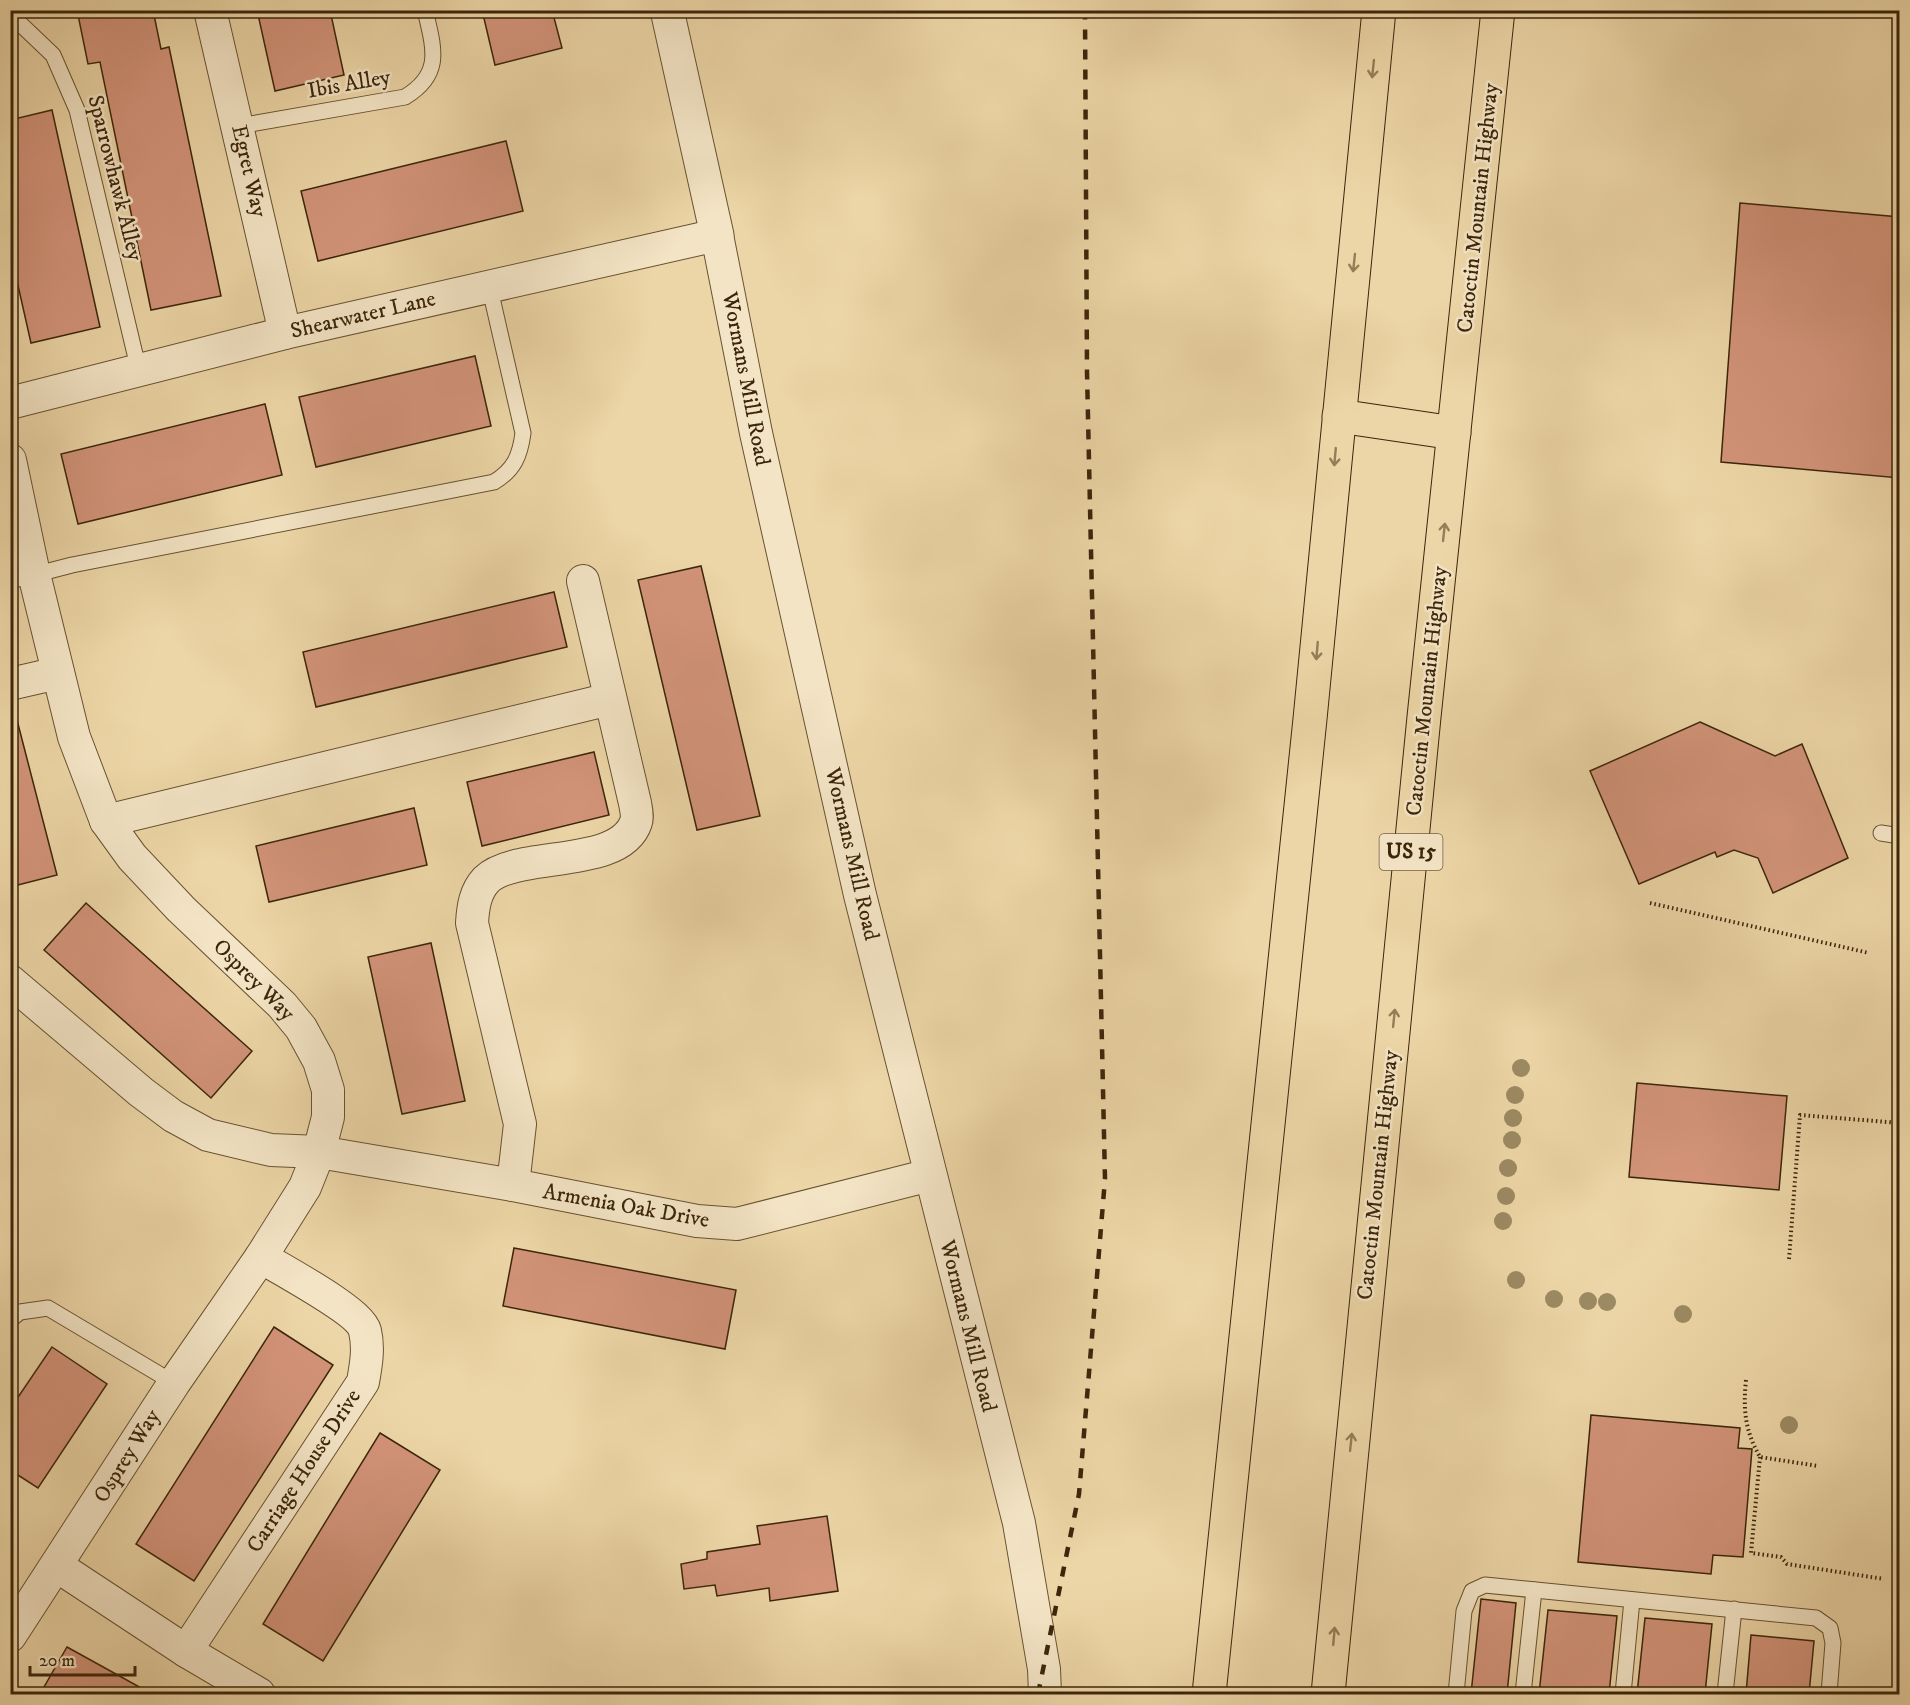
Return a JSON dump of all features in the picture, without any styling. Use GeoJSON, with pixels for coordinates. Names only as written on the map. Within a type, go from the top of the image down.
{"type":"FeatureCollection","features":[{"type":"Feature","properties":{"kind":"highway"},"geometry":{"type":"LineString","coordinates":[[1209,1695],[1379,10]]}},
{"type":"Feature","properties":{"kind":"highway","name":"Catoctin Mountain Highway"},"geometry":{"type":"LineString","coordinates":[[1329,1695],[1349,1468],[1498,10]]}},
{"type":"Feature","properties":{"kind":"highway"},"geometry":{"type":"LineString","coordinates":[[1339,416],[1454,433]]}},
{"type":"Feature","properties":{"kind":"street","name":"Egret Way"},"geometry":{"type":"LineString","coordinates":[[210,10],[239,126],[285,333]]}},
{"type":"Feature","properties":{"kind":"street","name":"Wormans Mill Road"},"geometry":{"type":"LineString","coordinates":[[667,10],[717,235],[756,433],[857,883],[1019,1523],[1044,1669],[1045,1695]]}},
{"type":"Feature","properties":{"kind":"street","name":"Shearwater Lane"},"geometry":{"type":"LineString","coordinates":[[10,403],[285,333],[717,235]]}},
{"type":"Feature","properties":{"kind":"street","name":"Osprey Way"},"geometry":{"type":"LineString","coordinates":[[10,460],[22,577],[58,673],[78,748],[106,821],[132,857],[282,1005],[301,1028],[319,1061],[328,1090],[328,1117],[320,1152],[305,1187],[10,1635]]}},
{"type":"Feature","properties":{"kind":"street"},"geometry":{"type":"LineString","coordinates":[[513,1185],[520,1124],[472,923],[473,905],[487,879],[503,870],[594,852],[616,844],[629,833],[636,821],[635,803],[583,580]]}},
{"type":"Feature","properties":{"kind":"street"},"geometry":{"type":"LineString","coordinates":[[10,684],[58,673]]}},
{"type":"Feature","properties":{"kind":"street"},"geometry":{"type":"LineString","coordinates":[[106,821],[610,699]]}},
{"type":"Feature","properties":{"kind":"street","name":"Armenia Oak Drive"},"geometry":{"type":"LineString","coordinates":[[10,981],[141,1092],[173,1116],[208,1135],[271,1150],[320,1152],[513,1185],[697,1221],[737,1224],[930,1175]]}},
{"type":"Feature","properties":{"kind":"street","name":"Carriage House Drive"},"geometry":{"type":"LineString","coordinates":[[186,1651],[363,1382],[368,1354],[365,1329],[352,1313],[261,1257]]}},
{"type":"Feature","properties":{"kind":"street"},"geometry":{"type":"LineString","coordinates":[[57,1566],[186,1651],[259,1695]]}},
{"type":"Feature","properties":{"kind":"lane","name":"Ibis Alley"},"geometry":{"type":"LineString","coordinates":[[239,126],[405,97],[423,86],[432,69],[432,42],[425,10]]}},
{"type":"Feature","properties":{"kind":"lane","name":"Sparrowhawk Alley"},"geometry":{"type":"LineString","coordinates":[[10,14],[52,55],[77,110],[139,371]]}},
{"type":"Feature","properties":{"kind":"lane"},"geometry":{"type":"LineString","coordinates":[[22,577],[485,484],[509,473],[520,453],[523,433],[489,285]]}},
{"type":"Feature","properties":{"kind":"lane"},"geometry":{"type":"LineString","coordinates":[[1881,833],[1899,836]]}},
{"type":"Feature","properties":{"kind":"lane"},"geometry":{"type":"LineString","coordinates":[[10,1320],[20,1312],[48,1308],[174,1383]]}},
{"type":"Feature","properties":{"kind":"lane"},"geometry":{"type":"LineString","coordinates":[[1456,1695],[1464,1611],[1472,1591],[1485,1585],[1816,1618],[1830,1628],[1833,1643],[1829,1695]]}},
{"type":"Feature","properties":{"kind":"lane"},"geometry":{"type":"LineString","coordinates":[[1523,1695],[1534,1590]]}},
{"type":"Feature","properties":{"kind":"lane"},"geometry":{"type":"LineString","coordinates":[[1623,1695],[1632,1600]]}},
{"type":"Feature","properties":{"kind":"lane"},"geometry":{"type":"LineString","coordinates":[[1725,1695],[1734,1609]]}},
{"type":"Feature","properties":{"kind":"path"},"geometry":{"type":"LineString","coordinates":[[1650,903],[1869,953]]}},
{"type":"Feature","properties":{"kind":"path"},"geometry":{"type":"LineString","coordinates":[[1789,1259],[1800,1115],[1899,1123]]}},
{"type":"Feature","properties":{"kind":"path"},"geometry":{"type":"LineString","coordinates":[[1746,1380],[1744,1421],[1749,1439],[1760,1458],[1751,1553],[1781,1557],[1787,1564],[1884,1579]]}},
{"type":"Feature","properties":{"kind":"path"},"geometry":{"type":"LineString","coordinates":[[1760,1458],[1818,1466]]}},
{"type":"Feature","properties":{"kind":"building"},"geometry":{"type":"Polygon","coordinates":[[[77,10],[153,10],[161,49],[169,47],[221,296],[151,310],[100,62],[88,64],[77,10]]]}},
{"type":"Feature","properties":{"kind":"building"},"geometry":{"type":"Polygon","coordinates":[[[257,10],[330,10],[344,75],[275,91],[257,10]]]}},
{"type":"Feature","properties":{"kind":"building"},"geometry":{"type":"Polygon","coordinates":[[[482,10],[552,10],[562,48],[495,65],[482,10]]]}},
{"type":"Feature","properties":{"kind":"building"},"geometry":{"type":"Polygon","coordinates":[[[52,110],[100,327],[31,343],[10,250],[10,120],[52,110]]]}},
{"type":"Feature","properties":{"kind":"building"},"geometry":{"type":"Polygon","coordinates":[[[506,141],[523,211],[318,261],[301,191],[506,141]]]}},
{"type":"Feature","properties":{"kind":"building"},"geometry":{"type":"Polygon","coordinates":[[[1740,203],[1900,217],[1900,478],[1721,462],[1740,203]]]}},
{"type":"Feature","properties":{"kind":"building"},"geometry":{"type":"Polygon","coordinates":[[[475,356],[491,426],[316,467],[299,397],[475,356]]]}},
{"type":"Feature","properties":{"kind":"building"},"geometry":{"type":"Polygon","coordinates":[[[265,404],[282,475],[78,524],[61,454],[265,404]]]}},
{"type":"Feature","properties":{"kind":"building"},"geometry":{"type":"Polygon","coordinates":[[[701,566],[760,816],[697,830],[638,580],[701,566]]]}},
{"type":"Feature","properties":{"kind":"building"},"geometry":{"type":"Polygon","coordinates":[[[554,592],[567,647],[316,707],[303,652],[554,592]]]}},
{"type":"Feature","properties":{"kind":"building"},"geometry":{"type":"Polygon","coordinates":[[[17,720],[57,875],[10,887],[10,722],[17,720]]]}},
{"type":"Feature","properties":{"kind":"building"},"geometry":{"type":"Polygon","coordinates":[[[1700,722],[1775,756],[1802,744],[1848,858],[1773,893],[1758,858],[1734,850],[1717,857],[1715,852],[1639,884],[1590,771],[1700,722]]]}},
{"type":"Feature","properties":{"kind":"building"},"geometry":{"type":"Polygon","coordinates":[[[594,752],[609,815],[482,846],[467,782],[594,752]]]}},
{"type":"Feature","properties":{"kind":"building"},"geometry":{"type":"Polygon","coordinates":[[[414,808],[427,865],[269,902],[256,846],[414,808]]]}},
{"type":"Feature","properties":{"kind":"building"},"geometry":{"type":"Polygon","coordinates":[[[86,903],[252,1051],[211,1098],[44,950],[86,903]]]}},
{"type":"Feature","properties":{"kind":"building"},"geometry":{"type":"Polygon","coordinates":[[[431,943],[465,1101],[402,1114],[368,957],[431,943]]]}},
{"type":"Feature","properties":{"kind":"building"},"geometry":{"type":"Polygon","coordinates":[[[1637,1083],[1787,1096],[1779,1190],[1629,1177],[1637,1083]]]}},
{"type":"Feature","properties":{"kind":"building"},"geometry":{"type":"Polygon","coordinates":[[[514,1248],[736,1290],[725,1349],[503,1306],[514,1248]]]}},
{"type":"Feature","properties":{"kind":"building"},"geometry":{"type":"Polygon","coordinates":[[[274,1327],[333,1365],[194,1581],[136,1544],[274,1327]]]}},
{"type":"Feature","properties":{"kind":"building"},"geometry":{"type":"Polygon","coordinates":[[[52,1347],[107,1384],[38,1488],[10,1470],[10,1409],[52,1347]]]}},
{"type":"Feature","properties":{"kind":"building"},"geometry":{"type":"Polygon","coordinates":[[[1591,1415],[1740,1428],[1738,1448],[1752,1449],[1743,1557],[1713,1555],[1711,1574],[1578,1562],[1591,1415]]]}},
{"type":"Feature","properties":{"kind":"building"},"geometry":{"type":"Polygon","coordinates":[[[380,1433],[440,1470],[323,1661],[263,1624],[380,1433]]]}},
{"type":"Feature","properties":{"kind":"building"},"geometry":{"type":"Polygon","coordinates":[[[827,1516],[838,1591],[770,1601],[769,1588],[717,1596],[715,1585],[684,1589],[681,1564],[707,1559],[707,1552],[760,1544],[757,1526],[827,1516]]]}},
{"type":"Feature","properties":{"kind":"building"},"geometry":{"type":"Polygon","coordinates":[[[1481,1599],[1516,1603],[1507,1694],[1471,1694],[1481,1599]]]}},
{"type":"Feature","properties":{"kind":"building"},"geometry":{"type":"Polygon","coordinates":[[[1548,1610],[1617,1616],[1609,1694],[1539,1694],[1548,1610]]]}},
{"type":"Feature","properties":{"kind":"building"},"geometry":{"type":"Polygon","coordinates":[[[1645,1618],[1712,1624],[1705,1694],[1637,1694],[1645,1618]]]}},
{"type":"Feature","properties":{"kind":"building"},"geometry":{"type":"Polygon","coordinates":[[[1751,1635],[1814,1641],[1809,1694],[1746,1694],[1751,1635]]]}},
{"type":"Feature","properties":{"kind":"building"},"geometry":{"type":"Polygon","coordinates":[[[67,1647],[152,1694],[40,1694],[67,1647]]]}},
{"type":"Feature","properties":{"kind":"railway"},"geometry":{"type":"LineString","coordinates":[[1038,1694],[1079,1494],[1105,1179],[1087,372],[1085,10]]}}]}
